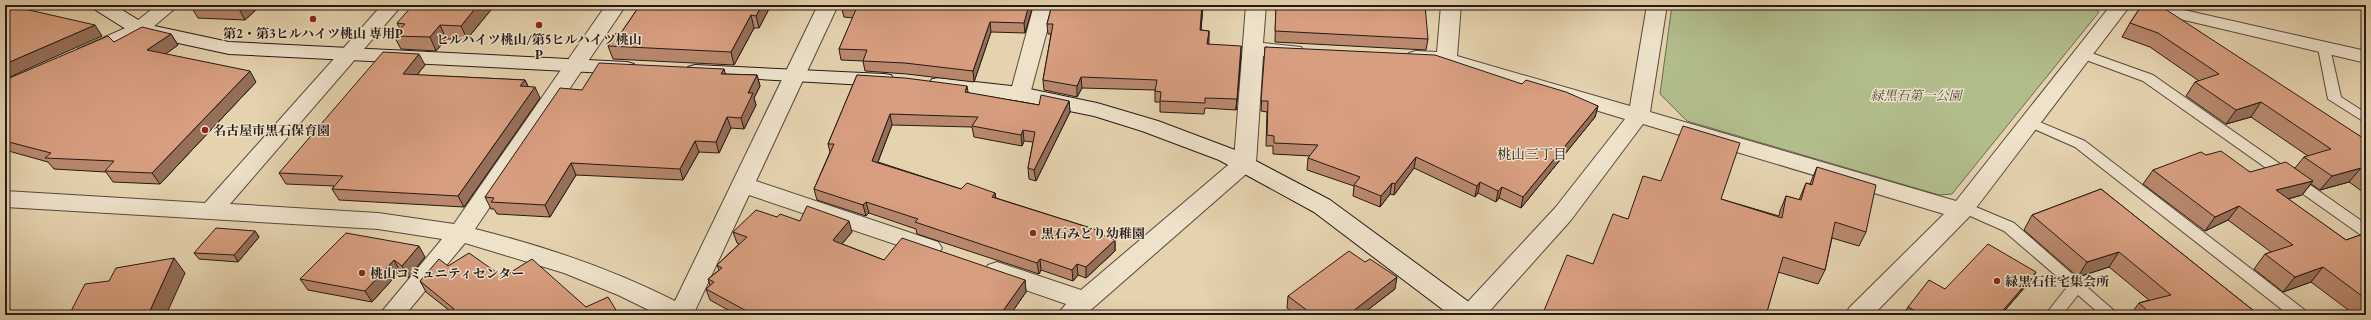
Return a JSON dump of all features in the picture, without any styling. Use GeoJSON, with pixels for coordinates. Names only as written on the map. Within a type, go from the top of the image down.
{"type":"FeatureCollection","features":[{"type":"Feature","properties":{"kind":"street"},"geometry":{"type":"LineString","coordinates":[[101,5],[139,29],[229,48],[645,69]]}},
{"type":"Feature","properties":{"kind":"street"},"geometry":{"type":"LineString","coordinates":[[71,59],[139,29],[169,5]]}},
{"type":"Feature","properties":{"kind":"street"},"geometry":{"type":"LineString","coordinates":[[212,210],[348,53],[392,5]]}},
{"type":"Feature","properties":{"kind":"street"},"geometry":{"type":"LineString","coordinates":[[391,315],[460,233],[616,5]]}},
{"type":"Feature","properties":{"kind":"street"},"geometry":{"type":"LineString","coordinates":[[5,199],[378,220],[460,233],[516,247],[561,261],[645,296],[681,315],[828,5]]}},
{"type":"Feature","properties":{"kind":"street"},"geometry":{"type":"LineString","coordinates":[[1020,94],[1044,5]]}},
{"type":"Feature","properties":{"kind":"street"},"geometry":{"type":"LineString","coordinates":[[973,263],[1077,308],[1245,163],[1256,5]]}},
{"type":"Feature","properties":{"kind":"street"},"geometry":{"type":"LineString","coordinates":[[1447,59],[1451,5]]}},
{"type":"Feature","properties":{"kind":"street"},"geometry":{"type":"LineString","coordinates":[[1471,315],[1563,214],[1639,114],[1657,5]]}},
{"type":"Feature","properties":{"kind":"street"},"geometry":{"type":"LineString","coordinates":[[1858,315],[1963,209],[2121,5]]}},
{"type":"Feature","properties":{"kind":"street"},"geometry":{"type":"LineString","coordinates":[[2137,5],[2366,58]]}},
{"type":"Feature","properties":{"kind":"street"},"geometry":{"type":"LineString","coordinates":[[1253,49],[1315,52]]}},
{"type":"Feature","properties":{"kind":"street"},"geometry":{"type":"LineString","coordinates":[[1393,56],[1447,59],[1963,209]]}},
{"type":"Feature","properties":{"kind":"street"},"geometry":{"type":"LineString","coordinates":[[676,70],[914,82],[1020,94],[1090,108],[1150,126],[1227,154],[1322,206],[1468,315]]}},
{"type":"Feature","properties":{"kind":"street"},"geometry":{"type":"LineString","coordinates":[[743,184],[951,256]]}},
{"type":"Feature","properties":{"kind":"lane"},"geometry":{"type":"LineString","coordinates":[[2324,48],[2335,99],[2366,119]]}},
{"type":"Feature","properties":{"kind":"lane"},"geometry":{"type":"LineString","coordinates":[[2083,54],[2148,78],[2366,231]]}},
{"type":"Feature","properties":{"kind":"lane"},"geometry":{"type":"LineString","coordinates":[[2030,122],[2080,144],[2300,315]]}},
{"type":"Feature","properties":{"kind":"lane"},"geometry":{"type":"LineString","coordinates":[[1963,209],[2009,227],[2111,315]]}},
{"type":"Feature","properties":{"kind":"lane"},"geometry":{"type":"LineString","coordinates":[[2053,315],[2077,286]]}},
{"type":"Feature","properties":{"kind":"green space","name":"緑黒石第一公園"},"geometry":{"type":"Polygon","coordinates":[[[1672,5],[2090,5],[2099,12],[1952,194],[1939,195],[1687,121],[1660,94],[1672,5]]]}},
{"type":"Feature","properties":{"kind":"building"},"geometry":{"type":"Polygon","coordinates":[[[5,5],[7,5],[95,25],[5,64],[5,5]]]}},
{"type":"Feature","properties":{"kind":"building"},"geometry":{"type":"Polygon","coordinates":[[[190,5],[240,5],[238,7],[190,5]]]}},
{"type":"Feature","properties":{"kind":"building"},"geometry":{"type":"Polygon","coordinates":[[[413,5],[478,5],[461,26],[440,25],[430,37],[394,36],[405,24],[397,23],[413,5]]]}},
{"type":"Feature","properties":{"kind":"building"},"geometry":{"type":"Polygon","coordinates":[[[640,5],[762,5],[756,16],[751,15],[731,52],[608,46],[616,33],[621,33],[640,5]]]}},
{"type":"Feature","properties":{"kind":"building"},"geometry":{"type":"Polygon","coordinates":[[[1029,5],[1024,23],[990,22],[973,71],[905,63],[863,61],[867,50],[839,49],[857,7],[841,6],[1029,5]]]}},
{"type":"Feature","properties":{"kind":"building"},"geometry":{"type":"Polygon","coordinates":[[[1052,5],[1202,5],[1200,30],[1209,31],[1207,44],[1241,46],[1237,99],[1205,98],[1205,103],[1160,101],[1161,92],[1155,91],[1157,80],[1081,77],[1077,86],[1043,80],[1053,24],[1047,24],[1052,5]]]}},
{"type":"Feature","properties":{"kind":"building"},"geometry":{"type":"Polygon","coordinates":[[[1276,5],[1425,5],[1428,39],[1275,31],[1276,5]]]}},
{"type":"Feature","properties":{"kind":"building"},"geometry":{"type":"Polygon","coordinates":[[[2142,5],[2159,5],[2366,140],[2366,171],[2361,168],[2332,176],[2304,157],[2331,149],[2261,102],[2236,110],[2195,82],[2219,74],[2158,33],[2130,23],[2142,5]]]}},
{"type":"Feature","properties":{"kind":"building"},"geometry":{"type":"Polygon","coordinates":[[[142,27],[171,34],[147,50],[250,71],[152,173],[105,171],[114,161],[45,158],[51,153],[5,141],[5,86],[9,84],[5,80],[108,36],[114,42],[142,27]]]}},
{"type":"Feature","properties":{"kind":"building"},"geometry":{"type":"Polygon","coordinates":[[[1265,47],[1435,55],[1522,84],[1526,80],[1566,92],[1598,106],[1523,197],[1502,187],[1498,191],[1480,182],[1477,186],[1416,157],[1395,184],[1392,183],[1381,196],[1354,185],[1360,177],[1308,158],[1318,145],[1274,143],[1274,136],[1267,135],[1268,101],[1261,101],[1265,47]]]}},
{"type":"Feature","properties":{"kind":"building"},"geometry":{"type":"Polygon","coordinates":[[[383,52],[419,54],[403,74],[525,80],[520,86],[535,87],[458,196],[332,189],[343,176],[279,173],[383,52]]]}},
{"type":"Feature","properties":{"kind":"building"},"geometry":{"type":"Polygon","coordinates":[[[599,63],[724,69],[721,74],[757,75],[748,93],[753,93],[741,118],[727,117],[716,142],[695,141],[680,169],[571,163],[545,205],[491,202],[494,198],[485,197],[560,88],[582,90],[599,63]]]}},
{"type":"Feature","properties":{"kind":"building"},"geometry":{"type":"Polygon","coordinates":[[[857,75],[905,78],[967,86],[965,92],[1039,105],[1041,95],[1069,101],[1034,170],[1028,168],[1035,132],[1023,130],[1021,135],[972,126],[978,117],[890,114],[872,161],[961,189],[967,183],[995,193],[992,197],[1100,231],[1098,233],[1115,240],[1086,267],[1077,264],[1072,270],[1040,259],[1037,263],[915,222],[918,219],[866,202],[863,205],[814,189],[834,144],[828,144],[857,75]]]}},
{"type":"Feature","properties":{"kind":"building"},"geometry":{"type":"Polygon","coordinates":[[[1683,126],[1740,143],[1721,199],[1782,218],[1786,196],[1801,200],[1806,183],[1812,185],[1817,167],[1876,185],[1866,232],[1835,222],[1825,270],[1783,257],[1766,315],[1735,315],[1728,313],[1728,315],[1548,315],[1543,313],[1567,255],[1593,264],[1613,214],[1628,219],[1643,176],[1661,181],[1683,126]]]}},
{"type":"Feature","properties":{"kind":"building"},"geometry":{"type":"Polygon","coordinates":[[[2221,151],[2250,172],[2286,162],[2313,181],[2276,190],[2346,240],[2366,233],[2366,299],[2323,267],[2295,277],[2265,254],[2293,245],[2239,206],[2215,217],[2153,170],[2201,152],[2206,155],[2221,151]]]}},
{"type":"Feature","properties":{"kind":"building"},"geometry":{"type":"Polygon","coordinates":[[[2101,189],[2259,315],[2152,315],[2139,303],[2171,295],[2119,252],[2087,262],[2032,215],[2101,189]]]}},
{"type":"Feature","properties":{"kind":"building"},"geometry":{"type":"Polygon","coordinates":[[[807,206],[849,221],[833,240],[834,241],[884,260],[902,238],[1025,280],[1000,315],[754,315],[706,289],[714,282],[708,279],[722,268],[717,265],[747,237],[733,232],[756,210],[777,217],[780,214],[800,221],[807,206]]]}},
{"type":"Feature","properties":{"kind":"building"},"geometry":{"type":"Polygon","coordinates":[[[216,228],[255,231],[234,255],[194,253],[216,228]]]}},
{"type":"Feature","properties":{"kind":"building","name":"桃山コミュニティセンター"},"geometry":{"type":"Polygon","coordinates":[[[346,233],[419,246],[402,266],[394,260],[365,291],[300,279],[346,233]]]}},
{"type":"Feature","properties":{"kind":"building"},"geometry":{"type":"Polygon","coordinates":[[[1988,244],[2036,272],[1999,315],[1923,315],[1908,307],[1929,280],[1945,289],[1988,244]]]}},
{"type":"Feature","properties":{"kind":"building"},"geometry":{"type":"Polygon","coordinates":[[[1349,251],[1365,262],[1370,259],[1397,277],[1348,315],[1313,315],[1288,296],[1349,251]]]}},
{"type":"Feature","properties":{"kind":"building"},"geometry":{"type":"Polygon","coordinates":[[[469,253],[503,277],[532,259],[586,307],[608,297],[619,315],[448,315],[446,314],[454,309],[420,281],[439,259],[448,266],[469,253]]]}},
{"type":"Feature","properties":{"kind":"building"},"geometry":{"type":"Polygon","coordinates":[[[174,258],[148,315],[69,315],[85,284],[109,281],[116,268],[174,258]]]}},
{"type":"Feature","properties":{"kind":"place","name":"第2・第3ヒルハイツ桃山 専用P"},"geometry":{"type":"Point","coordinates":[313,19]}},
{"type":"Feature","properties":{"kind":"place","name":"ヒルハイツ桃山/第5ヒルハイツ桃山 P"},"geometry":{"type":"Point","coordinates":[539,25]}},
{"type":"Feature","properties":{"kind":"place","name":"名古屋市黒石保育園"},"geometry":{"type":"Point","coordinates":[205,130]}},
{"type":"Feature","properties":{"kind":"place","name":"黒石みどり幼稚園"},"geometry":{"type":"Point","coordinates":[1033,233]}},
{"type":"Feature","properties":{"kind":"place","name":"桃山コミュニティセンター"},"geometry":{"type":"Point","coordinates":[362,273]}},
{"type":"Feature","properties":{"kind":"place","name":"緑黒石住宅集会所"},"geometry":{"type":"Point","coordinates":[1997,281]}},
{"type":"Feature","properties":{"kind":"district","name":"桃山三丁目"},"geometry":{"type":"Point","coordinates":[1532,154]}}]}
